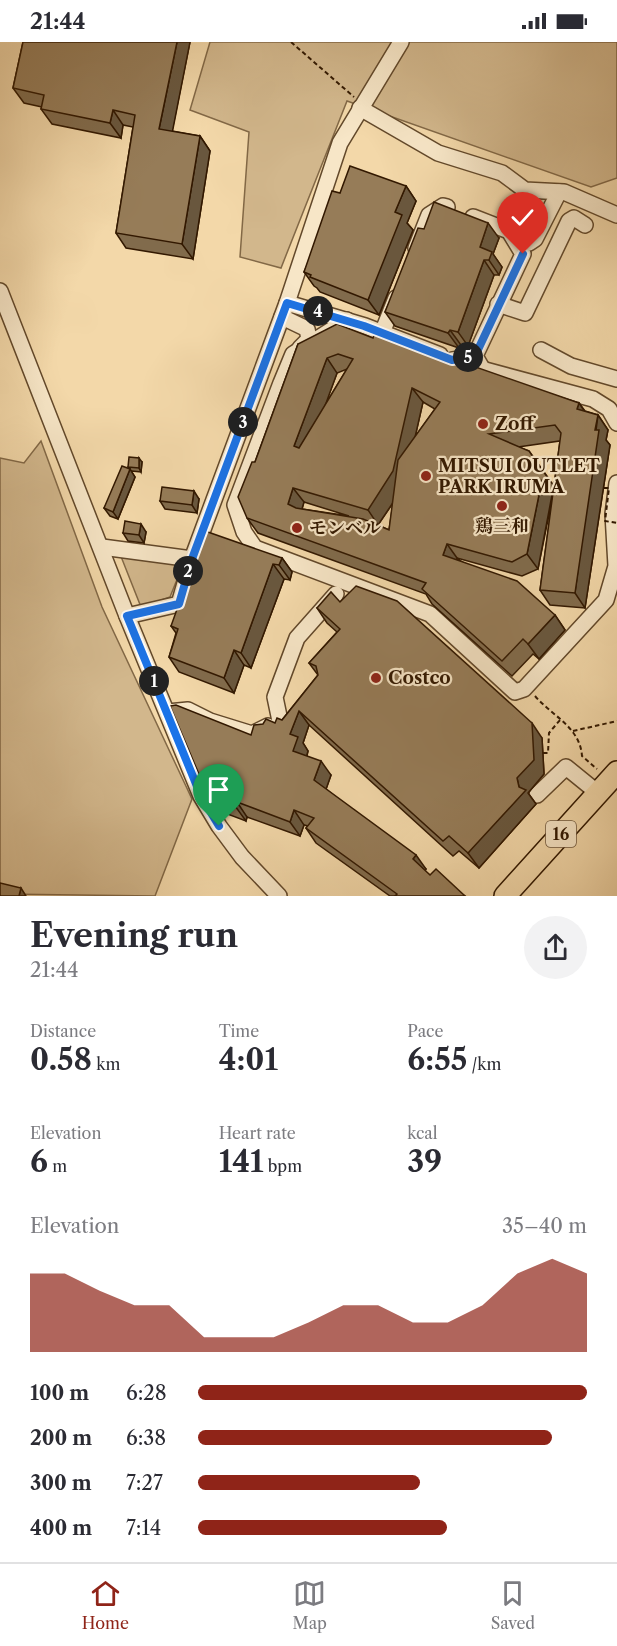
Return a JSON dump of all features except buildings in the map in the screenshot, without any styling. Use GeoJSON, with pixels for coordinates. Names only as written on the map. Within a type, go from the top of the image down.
{"type":"FeatureCollection","features":[{"type":"Feature","properties":{"kind":"highway","name":"16"},"geometry":{"type":"LineString","coordinates":[[505,896],[609,782]]}},
{"type":"Feature","properties":{"kind":"highway","name":"16"},"geometry":{"type":"LineString","coordinates":[[522,896],[609,782]]}},
{"type":"Feature","properties":{"kind":"street"},"geometry":{"type":"LineString","coordinates":[[127,616],[179,604],[192,559],[284,310],[340,143],[401,42]]}},
{"type":"Feature","properties":{"kind":"street"},"geometry":{"type":"LineString","coordinates":[[361,106],[438,153],[502,173],[525,190],[559,192],[617,215]]}},
{"type":"Feature","properties":{"kind":"street"},"geometry":{"type":"LineString","coordinates":[[410,263],[429,215],[443,206],[509,231],[529,243],[535,239],[559,192]]}},
{"type":"Feature","properties":{"kind":"street"},"geometry":{"type":"LineString","coordinates":[[498,304],[525,313],[569,221],[574,218],[585,225]]}},
{"type":"Feature","properties":{"kind":"street"},"geometry":{"type":"LineString","coordinates":[[475,356],[523,254],[509,231]]}},
{"type":"Feature","properties":{"kind":"street"},"geometry":{"type":"LineString","coordinates":[[382,333],[402,282]]}},
{"type":"Feature","properties":{"kind":"street"},"geometry":{"type":"LineString","coordinates":[[0,291],[102,547],[127,616],[201,796],[219,826],[242,856],[279,896]]}},
{"type":"Feature","properties":{"kind":"street"},"geometry":{"type":"LineString","coordinates":[[284,310],[347,320],[483,370],[593,399],[613,406],[617,423]]}},
{"type":"Feature","properties":{"kind":"street"},"geometry":{"type":"LineString","coordinates":[[284,310],[307,328],[309,339],[293,354],[235,506],[244,532],[255,548],[430,614],[515,692],[524,689],[606,600],[616,566],[610,485]]}},
{"type":"Feature","properties":{"kind":"street"},"geometry":{"type":"LineString","coordinates":[[293,354],[347,320]]}},
{"type":"Feature","properties":{"kind":"street"},"geometry":{"type":"LineString","coordinates":[[541,350],[572,366],[617,379]]}},
{"type":"Feature","properties":{"kind":"street"},"geometry":{"type":"LineString","coordinates":[[452,360],[475,356]]}},
{"type":"Feature","properties":{"kind":"street"},"geometry":{"type":"LineString","coordinates":[[475,356],[483,370]]}},
{"type":"Feature","properties":{"kind":"street"},"geometry":{"type":"LineString","coordinates":[[102,547],[192,559]]}},
{"type":"Feature","properties":{"kind":"street"},"geometry":{"type":"LineString","coordinates":[[168,712],[188,710],[210,721],[252,734],[286,719],[275,705],[276,697],[297,638],[336,594]]}},
{"type":"Feature","properties":{"kind":"street"},"geometry":{"type":"LineString","coordinates":[[537,795],[560,770],[566,767],[609,782]]}},
{"type":"Feature","properties":{"kind":"path"},"geometry":{"type":"LineString","coordinates":[[291,42],[361,106]]}},
{"type":"Feature","properties":{"kind":"path"},"geometry":{"type":"LineString","coordinates":[[610,485],[604,521],[617,523]]}},
{"type":"Feature","properties":{"kind":"path"},"geometry":{"type":"LineString","coordinates":[[535,694],[573,731],[582,746],[582,756],[609,782]]}},
{"type":"Feature","properties":{"kind":"path"},"geometry":{"type":"LineString","coordinates":[[543,753],[548,753],[549,733],[561,720]]}},
{"type":"Feature","properties":{"kind":"path"},"geometry":{"type":"LineString","coordinates":[[573,731],[617,721]]}},
{"type":"Feature","properties":{"kind":"shaded area"},"geometry":{"type":"Polygon","coordinates":[[[210,42],[617,42],[617,178],[591,187],[347,101],[281,268],[240,257],[249,132],[190,110],[210,42]]]}},
{"type":"Feature","properties":{"kind":"shaded area"},"geometry":{"type":"Polygon","coordinates":[[[41,441],[102,607],[192,799],[155,896],[0,894],[0,458],[24,463],[41,441]]]}},
{"type":"Feature","properties":{"kind":"shaded area"},"geometry":{"type":"Polygon","coordinates":[[[120,554],[184,562],[170,597],[141,607],[120,554]]]}},
{"type":"Feature","properties":{"kind":"place","name":"Zoff"},"geometry":{"type":"Point","coordinates":[483,424]}},
{"type":"Feature","properties":{"kind":"place","name":"MITSUI OUTLET PARK IRUMA"},"geometry":{"type":"Point","coordinates":[426,476]}},
{"type":"Feature","properties":{"kind":"place","name":"鶏三和"},"geometry":{"type":"Point","coordinates":[502,506]}},
{"type":"Feature","properties":{"kind":"place","name":"モンベル"},"geometry":{"type":"Point","coordinates":[297,528]}},
{"type":"Feature","properties":{"kind":"place","name":"Costco"},"geometry":{"type":"Point","coordinates":[376,678]}},
{"type":"Feature","properties":{"kind":"route"},"geometry":{"type":"LineString","coordinates":[[219,826],[201,796],[127,616],[179,604],[192,559],[287,303],[364,326],[452,360],[475,356],[523,254]]}}]}
